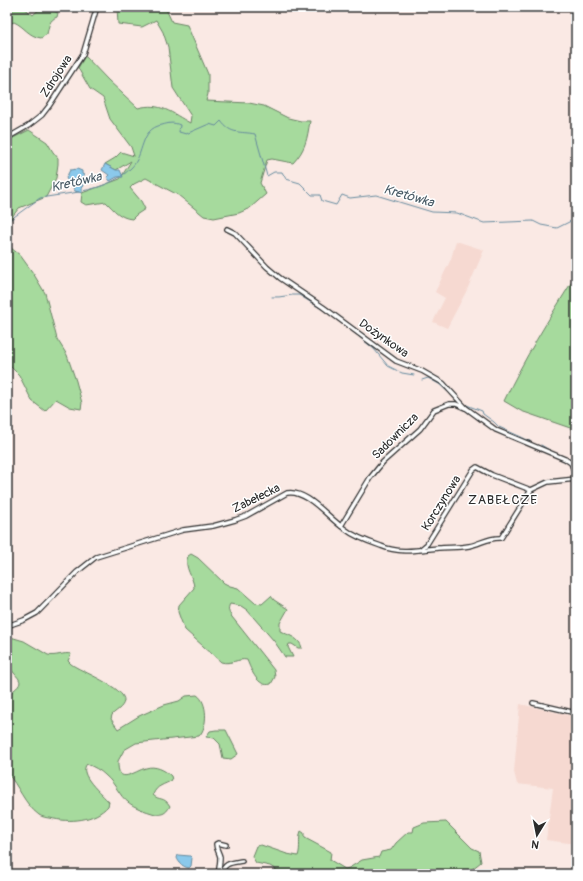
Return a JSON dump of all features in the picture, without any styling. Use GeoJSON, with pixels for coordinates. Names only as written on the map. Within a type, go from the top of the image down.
{"type":"FeatureCollection","features":[{"type":"Feature","properties":{"kind":"street","name":"Zdrojowa"},"geometry":{"type":"LineString","coordinates":[[7,138],[28,126],[42,115],[49,106],[83,54],[97,7]]}},
{"type":"Feature","properties":{"kind":"street","name":"Dożynkowa"},"geometry":{"type":"LineString","coordinates":[[227,228],[235,233],[267,267],[280,278],[329,311],[396,361],[422,371],[443,383],[466,408],[501,433],[565,459],[571,463],[576,475]]}},
{"type":"Feature","properties":{"kind":"street","name":"Sadownicza"},"geometry":{"type":"LineString","coordinates":[[341,526],[370,478],[383,462],[420,429],[434,410],[449,404],[456,404],[466,408]]}},
{"type":"Feature","properties":{"kind":"street","name":"Korczynowa"},"geometry":{"type":"LineString","coordinates":[[420,550],[427,544],[473,470],[477,467],[492,475],[531,490]]}},
{"type":"Feature","properties":{"kind":"street"},"geometry":{"type":"LineString","coordinates":[[531,490],[548,482],[576,479]]}},
{"type":"Feature","properties":{"kind":"street","name":"Zabełecka"},"geometry":{"type":"LineString","coordinates":[[7,626],[24,620],[37,613],[77,572],[96,557],[183,530],[213,526],[235,520],[246,516],[287,493],[291,492],[307,498],[341,526],[360,538],[394,551],[408,551],[468,546],[490,539],[501,538],[531,490]]}},
{"type":"Feature","properties":{"kind":"street"},"geometry":{"type":"LineString","coordinates":[[533,703],[576,713]]}},
{"type":"Feature","properties":{"kind":"street"},"geometry":{"type":"LineString","coordinates":[[218,874],[220,855],[216,848],[216,844],[226,845]]}},
{"type":"Feature","properties":{"kind":"street"},"geometry":{"type":"LineString","coordinates":[[221,874],[223,868],[229,863],[242,861]]}},
{"type":"Feature","properties":{"kind":"shaded area"},"geometry":{"type":"Polygon","coordinates":[[[456,241],[484,250],[467,290],[447,328],[433,322],[445,298],[435,292],[451,259],[456,241]]]}},
{"type":"Feature","properties":{"kind":"shaded area"},"geometry":{"type":"Polygon","coordinates":[[[520,704],[576,717],[576,844],[546,840],[553,788],[517,784],[514,772],[520,704]]]}},
{"type":"Feature","properties":{"kind":"green space"},"geometry":{"type":"Polygon","coordinates":[[[7,7],[23,7],[33,15],[42,7],[52,7],[54,11],[58,13],[57,17],[52,20],[47,34],[41,38],[33,35],[14,22],[7,25],[7,7]]]}},
{"type":"Feature","properties":{"kind":"green space"},"geometry":{"type":"Polygon","coordinates":[[[117,7],[165,7],[172,22],[187,25],[208,74],[208,94],[206,101],[249,103],[264,106],[288,118],[301,121],[310,121],[305,144],[301,153],[293,163],[272,159],[267,160],[260,183],[266,194],[250,208],[239,213],[214,218],[204,216],[178,195],[146,178],[134,184],[130,188],[141,201],[145,209],[132,219],[121,215],[106,202],[86,205],[81,202],[82,193],[120,179],[131,161],[116,170],[105,164],[121,152],[134,156],[131,147],[110,119],[103,98],[90,89],[78,68],[85,56],[138,108],[153,106],[159,107],[190,123],[191,116],[173,88],[168,47],[163,32],[156,20],[142,27],[118,24],[117,7]]]}},
{"type":"Feature","properties":{"kind":"green space"},"geometry":{"type":"Polygon","coordinates":[[[29,130],[47,142],[58,158],[56,178],[46,197],[19,208],[7,223],[7,141],[29,130]]]}},
{"type":"Feature","properties":{"kind":"green space"},"geometry":{"type":"Polygon","coordinates":[[[7,245],[20,255],[45,293],[57,339],[67,355],[76,381],[82,403],[81,409],[70,407],[56,399],[45,411],[32,401],[19,375],[7,363],[7,245]]]}},
{"type":"Feature","properties":{"kind":"green space"},"geometry":{"type":"Polygon","coordinates":[[[576,278],[576,430],[521,411],[504,401],[537,340],[573,280],[576,278]]]}},
{"type":"Feature","properties":{"kind":"green space"},"geometry":{"type":"Polygon","coordinates":[[[191,554],[198,558],[224,583],[238,588],[255,603],[262,604],[271,596],[274,600],[288,609],[280,623],[280,631],[293,637],[301,645],[302,648],[298,648],[292,644],[289,644],[288,647],[293,657],[285,657],[274,641],[247,610],[241,606],[230,604],[229,608],[229,612],[232,617],[274,670],[275,677],[271,684],[266,685],[259,681],[253,673],[247,660],[228,663],[221,662],[185,630],[178,612],[179,605],[194,588],[187,565],[188,556],[191,554]]]}},
{"type":"Feature","properties":{"kind":"green space"},"geometry":{"type":"Polygon","coordinates":[[[7,636],[24,641],[48,655],[71,654],[68,661],[71,664],[102,680],[118,691],[123,696],[124,701],[121,707],[112,715],[111,719],[118,729],[139,716],[164,705],[179,701],[186,696],[197,695],[201,698],[206,715],[204,727],[199,736],[136,743],[124,750],[118,761],[118,769],[123,775],[132,774],[149,767],[153,767],[163,770],[171,776],[172,780],[158,787],[153,795],[168,803],[170,806],[167,811],[163,814],[155,814],[134,806],[122,796],[103,773],[87,764],[85,773],[96,789],[109,802],[108,806],[103,811],[81,820],[57,820],[39,815],[29,806],[7,773],[7,695],[18,686],[20,680],[11,670],[7,662],[7,636]]]}},
{"type":"Feature","properties":{"kind":"green space"},"geometry":{"type":"Polygon","coordinates":[[[226,730],[238,754],[231,759],[223,758],[220,744],[214,738],[206,737],[210,731],[226,730]]]}},
{"type":"Feature","properties":{"kind":"green space"},"geometry":{"type":"Polygon","coordinates":[[[446,822],[472,848],[479,851],[481,862],[472,869],[469,874],[283,874],[270,866],[256,863],[252,856],[256,846],[261,845],[287,854],[298,856],[301,831],[304,833],[305,838],[331,852],[330,860],[345,869],[362,860],[379,857],[381,852],[391,850],[408,832],[413,832],[414,827],[424,823],[446,822]]]}},
{"type":"Feature","properties":{"kind":"water"},"geometry":{"type":"Polygon","coordinates":[[[105,164],[116,170],[120,170],[123,177],[117,177],[110,181],[107,177],[109,175],[102,170],[105,164]]]}},
{"type":"Feature","properties":{"kind":"water"},"geometry":{"type":"Polygon","coordinates":[[[77,169],[82,171],[82,174],[84,175],[81,180],[83,186],[81,188],[82,193],[75,191],[73,188],[75,186],[70,185],[66,178],[70,170],[77,169]]]}},
{"type":"Feature","properties":{"kind":"water"},"geometry":{"type":"Polygon","coordinates":[[[178,855],[190,856],[192,858],[191,866],[189,868],[180,863],[177,858],[178,855]]]}},
{"type":"Feature","properties":{"kind":"waterway","name":"Kretówka"},"geometry":{"type":"LineString","coordinates":[[82,191],[108,183],[126,173],[139,156],[143,143],[149,132],[155,127],[175,123],[180,125],[179,132],[186,134],[209,124],[216,126],[221,121],[228,129],[236,132],[255,134],[267,176],[274,172],[282,172],[286,179],[300,183],[312,195],[320,195],[322,201],[336,205],[342,195],[350,198],[376,195],[432,212],[457,213],[484,223],[533,221],[541,225],[557,228],[571,221],[576,223]]}},
{"type":"Feature","properties":{"kind":"waterway","name":"Kretówka"},"geometry":{"type":"LineString","coordinates":[[7,222],[40,198],[79,192]]}},
{"type":"Feature","properties":{"kind":"waterway"},"geometry":{"type":"LineString","coordinates":[[272,297],[299,295],[333,316]]}},
{"type":"Feature","properties":{"kind":"waterway"},"geometry":{"type":"LineString","coordinates":[[346,326],[374,349],[388,366],[402,373],[414,375]]}},
{"type":"Feature","properties":{"kind":"waterway"},"geometry":{"type":"LineString","coordinates":[[422,380],[428,378],[439,384],[457,400]]}},
{"type":"Feature","properties":{"kind":"waterway"},"geometry":{"type":"LineString","coordinates":[[461,400],[464,404],[482,411],[483,414],[499,427],[530,441]]}},
{"type":"Feature","properties":{"kind":"waterway"},"geometry":{"type":"LineString","coordinates":[[541,445],[551,451]]}},
{"type":"Feature","properties":{"kind":"waterway"},"geometry":{"type":"LineString","coordinates":[[566,458],[576,462]]}},
{"type":"Feature","properties":{"kind":"waterway"},"geometry":{"type":"LineString","coordinates":[[148,874],[157,871],[165,874]]}},
{"type":"Feature","properties":{"kind":"district","name":"ZABEŁCZE"},"geometry":{"type":"Point","coordinates":[503,499]}}]}
